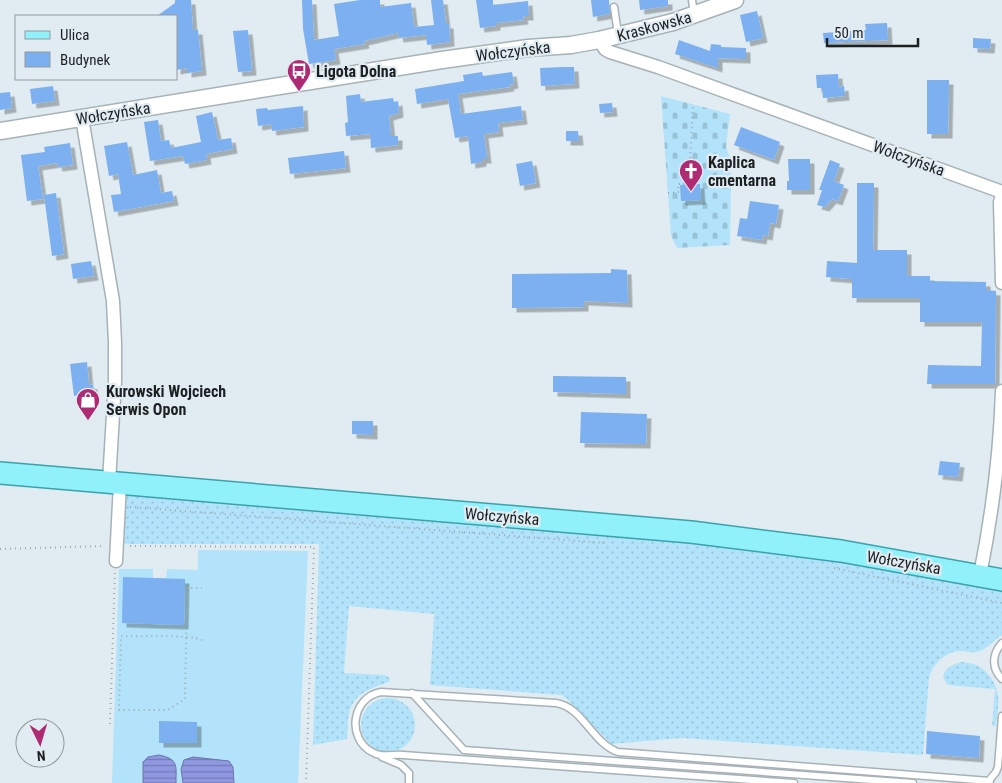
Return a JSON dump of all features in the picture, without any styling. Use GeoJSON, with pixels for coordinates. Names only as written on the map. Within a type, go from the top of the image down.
{"type":"FeatureCollection","features":[{"type":"Feature","properties":{"kind":"main road","name":"Wołczyńska"},"geometry":{"type":"LineString","coordinates":[[0,473],[700,533],[841,551],[1002,580]]}},
{"type":"Feature","properties":{"kind":"street","name":"Kraskowska"},"geometry":{"type":"LineString","coordinates":[[600,40],[618,36],[693,8],[735,0]]}},
{"type":"Feature","properties":{"kind":"street","name":"Wołczyńska"},"geometry":{"type":"LineString","coordinates":[[0,131],[442,60],[600,40],[605,49],[610,52],[686,77],[1002,192]]}},
{"type":"Feature","properties":{"kind":"street"},"geometry":{"type":"LineString","coordinates":[[82,118],[113,310],[116,381],[114,482],[117,506],[116,561]]}},
{"type":"Feature","properties":{"kind":"street"},"geometry":{"type":"LineString","coordinates":[[1002,196],[1000,202],[1002,283]]}},
{"type":"Feature","properties":{"kind":"street"},"geometry":{"type":"LineString","coordinates":[[980,576],[991,521],[1002,391]]}},
{"type":"Feature","properties":{"kind":"lane"},"geometry":{"type":"LineString","coordinates":[[614,7],[618,36]]}},
{"type":"Feature","properties":{"kind":"lane"},"geometry":{"type":"LineString","coordinates":[[1002,643],[997,649],[993,663],[1002,679]]}},
{"type":"Feature","properties":{"kind":"lane"},"geometry":{"type":"LineString","coordinates":[[409,783],[409,773],[401,765],[364,747],[356,733],[355,720],[359,707],[376,693],[389,691],[565,705],[606,746],[618,752],[988,782],[998,767],[1002,716]]}},
{"type":"Feature","properties":{"kind":"lane"},"geometry":{"type":"LineString","coordinates":[[412,693],[464,750],[913,783]]}},
{"type":"Feature","properties":{"kind":"lane"},"geometry":{"type":"LineString","coordinates":[[379,755],[403,755],[794,783]]}},
{"type":"Feature","properties":{"kind":"path"},"geometry":{"type":"LineString","coordinates":[[668,193],[679,192],[678,184],[689,184],[693,104]]}},
{"type":"Feature","properties":{"kind":"path"},"geometry":{"type":"LineString","coordinates":[[117,506],[610,543]]}},
{"type":"Feature","properties":{"kind":"path"},"geometry":{"type":"LineString","coordinates":[[0,549],[117,546],[314,547],[306,783]]}},
{"type":"Feature","properties":{"kind":"path"},"geometry":{"type":"LineString","coordinates":[[110,724],[116,561]]}},
{"type":"Feature","properties":{"kind":"path"},"geometry":{"type":"LineString","coordinates":[[829,567],[1002,603]]}},
{"type":"Feature","properties":{"kind":"path"},"geometry":{"type":"LineString","coordinates":[[202,588],[188,588],[186,637],[184,699],[168,710],[119,710],[121,636],[186,637],[202,640]]}},
{"type":"Feature","properties":{"kind":"green space"},"geometry":{"type":"Polygon","coordinates":[[[661,96],[730,114],[726,147],[730,158],[730,245],[677,248],[671,236],[661,96]]]}},
{"type":"Feature","properties":{"kind":"green space"},"geometry":{"type":"Polygon","coordinates":[[[127,493],[692,539],[890,565],[1002,589],[1002,635],[980,651],[960,651],[945,656],[934,667],[929,677],[923,755],[682,738],[611,744],[561,695],[430,685],[434,614],[349,606],[344,673],[385,675],[390,678],[389,682],[368,690],[357,698],[350,711],[347,739],[313,745],[319,544],[126,544],[121,539],[122,498],[127,493]]]}},
{"type":"Feature","properties":{"kind":"green space"},"geometry":{"type":"Polygon","coordinates":[[[198,550],[308,551],[298,783],[112,783],[119,569],[153,569],[153,578],[166,578],[167,569],[198,570],[198,550]]]}},
{"type":"Feature","properties":{"kind":"green space"},"geometry":{"type":"Polygon","coordinates":[[[961,662],[981,668],[991,678],[998,695],[996,726],[992,726],[995,689],[948,685],[943,678],[947,669],[961,662]]]}},
{"type":"Feature","properties":{"kind":"green space"},"geometry":{"type":"Polygon","coordinates":[[[383,698],[393,698],[403,702],[411,710],[415,725],[411,740],[403,748],[393,752],[383,752],[373,748],[365,740],[361,730],[361,720],[365,710],[373,702],[383,698]]]}},
{"type":"Feature","properties":{"kind":"water"},"geometry":{"type":"Polygon","coordinates":[[[159,755],[170,759],[175,764],[176,783],[143,783],[143,762],[148,757],[159,755]]]}},
{"type":"Feature","properties":{"kind":"water"},"geometry":{"type":"Polygon","coordinates":[[[193,757],[229,761],[233,767],[234,783],[183,783],[181,769],[184,760],[193,757]]]}},
{"type":"Feature","properties":{"kind":"building"},"geometry":{"type":"Polygon","coordinates":[[[175,0],[191,0],[193,30],[198,30],[202,71],[187,73],[187,68],[178,70],[178,15],[158,15],[175,3],[175,0]]]}},
{"type":"Feature","properties":{"kind":"building"},"geometry":{"type":"Polygon","coordinates":[[[302,0],[312,0],[314,40],[339,36],[334,4],[360,0],[380,0],[380,7],[411,3],[414,27],[434,25],[431,0],[443,0],[446,24],[449,24],[450,42],[427,45],[426,35],[399,38],[398,33],[364,41],[365,44],[334,49],[336,60],[309,64],[303,29],[302,0]]]}},
{"type":"Feature","properties":{"kind":"building"},"geometry":{"type":"Polygon","coordinates":[[[476,0],[493,0],[493,5],[528,1],[529,16],[523,16],[524,20],[496,23],[496,26],[480,28],[476,0]]]}},
{"type":"Feature","properties":{"kind":"building"},"geometry":{"type":"Polygon","coordinates":[[[591,0],[609,0],[610,14],[593,17],[591,0]]]}},
{"type":"Feature","properties":{"kind":"building"},"geometry":{"type":"Polygon","coordinates":[[[639,0],[668,0],[668,6],[640,10],[639,0]]]}},
{"type":"Feature","properties":{"kind":"building"},"geometry":{"type":"Polygon","coordinates":[[[757,11],[763,38],[746,42],[740,15],[757,11]]]}},
{"type":"Feature","properties":{"kind":"building"},"geometry":{"type":"Polygon","coordinates":[[[887,23],[888,40],[824,43],[823,33],[866,30],[865,24],[887,23]]]}},
{"type":"Feature","properties":{"kind":"building"},"geometry":{"type":"Polygon","coordinates":[[[248,30],[252,71],[238,72],[233,31],[248,30]]]}},
{"type":"Feature","properties":{"kind":"building"},"geometry":{"type":"Polygon","coordinates":[[[973,38],[991,39],[990,49],[973,48],[973,38]]]}},
{"type":"Feature","properties":{"kind":"building"},"geometry":{"type":"Polygon","coordinates":[[[679,40],[710,51],[711,44],[721,45],[721,47],[746,48],[746,59],[718,58],[718,68],[675,54],[679,40]]]}},
{"type":"Feature","properties":{"kind":"building"},"geometry":{"type":"Polygon","coordinates":[[[574,67],[575,84],[541,86],[540,68],[574,67]]]}},
{"type":"Feature","properties":{"kind":"building"},"geometry":{"type":"Polygon","coordinates":[[[482,72],[483,76],[512,72],[514,84],[509,85],[510,87],[458,94],[461,114],[521,106],[523,120],[498,123],[499,132],[484,134],[487,159],[471,164],[468,136],[455,138],[448,99],[417,104],[415,89],[464,81],[463,75],[482,72]]]}},
{"type":"Feature","properties":{"kind":"building"},"geometry":{"type":"Polygon","coordinates":[[[838,74],[839,87],[844,86],[845,96],[823,98],[822,88],[817,88],[816,75],[838,74]]]}},
{"type":"Feature","properties":{"kind":"building"},"geometry":{"type":"Polygon","coordinates":[[[927,80],[949,80],[948,134],[927,134],[927,80]]]}},
{"type":"Feature","properties":{"kind":"building"},"geometry":{"type":"Polygon","coordinates":[[[53,86],[55,101],[32,104],[30,89],[53,86]]]}},
{"type":"Feature","properties":{"kind":"building"},"geometry":{"type":"Polygon","coordinates":[[[10,92],[12,108],[0,110],[0,93],[10,92]]]}},
{"type":"Feature","properties":{"kind":"building"},"geometry":{"type":"Polygon","coordinates":[[[360,94],[361,102],[393,98],[394,102],[398,101],[399,113],[389,116],[391,136],[398,136],[398,145],[371,148],[370,134],[346,136],[345,123],[348,122],[346,96],[360,94]]]}},
{"type":"Feature","properties":{"kind":"building"},"geometry":{"type":"Polygon","coordinates":[[[612,103],[613,112],[600,113],[599,104],[612,103]]]}},
{"type":"Feature","properties":{"kind":"building"},"geometry":{"type":"Polygon","coordinates":[[[303,106],[304,127],[272,131],[271,124],[258,126],[256,109],[267,108],[268,110],[303,106]]]}},
{"type":"Feature","properties":{"kind":"building"},"geometry":{"type":"Polygon","coordinates":[[[212,112],[218,140],[231,138],[233,149],[206,154],[207,160],[185,164],[183,156],[150,161],[144,122],[158,120],[161,141],[169,140],[171,148],[201,142],[196,116],[212,112]]]}},
{"type":"Feature","properties":{"kind":"building"},"geometry":{"type":"Polygon","coordinates":[[[741,127],[780,142],[774,160],[734,145],[741,127]]]}},
{"type":"Feature","properties":{"kind":"building"},"geometry":{"type":"Polygon","coordinates":[[[566,131],[578,131],[579,141],[566,141],[566,131]]]}},
{"type":"Feature","properties":{"kind":"building"},"geometry":{"type":"Polygon","coordinates":[[[127,142],[133,175],[157,170],[161,193],[172,191],[174,201],[114,212],[111,195],[121,194],[118,174],[109,176],[104,146],[127,142]]]}},
{"type":"Feature","properties":{"kind":"building"},"geometry":{"type":"Polygon","coordinates":[[[70,143],[73,165],[58,167],[57,163],[38,166],[43,199],[27,201],[21,155],[45,152],[44,147],[70,143]]]}},
{"type":"Feature","properties":{"kind":"building"},"geometry":{"type":"Polygon","coordinates":[[[344,151],[346,168],[290,174],[288,158],[344,151]]]}},
{"type":"Feature","properties":{"kind":"building"},"geometry":{"type":"Polygon","coordinates":[[[788,159],[810,159],[810,190],[787,190],[787,181],[789,181],[788,159]]]}},
{"type":"Feature","properties":{"kind":"building"},"geometry":{"type":"Polygon","coordinates":[[[830,160],[840,164],[834,181],[844,185],[838,201],[832,199],[825,207],[817,205],[822,190],[819,190],[830,160]]]}},
{"type":"Feature","properties":{"kind":"building"},"geometry":{"type":"Polygon","coordinates":[[[532,161],[536,183],[520,186],[516,164],[532,161]]]}},
{"type":"Feature","properties":{"kind":"building"},"geometry":{"type":"Polygon","coordinates":[[[857,183],[874,183],[873,250],[907,250],[907,276],[930,276],[930,281],[986,282],[986,290],[996,291],[995,384],[927,384],[928,365],[981,366],[982,322],[920,322],[920,298],[852,298],[852,279],[826,277],[827,261],[857,263],[857,183]]]}},
{"type":"Feature","properties":{"kind":"building","name":"Kaplica cmentarna"},"geometry":{"type":"Polygon","coordinates":[[[700,184],[701,200],[681,201],[680,185],[700,184]]]}},
{"type":"Feature","properties":{"kind":"building"},"geometry":{"type":"Polygon","coordinates":[[[56,193],[64,254],[52,256],[44,195],[56,193]]]}},
{"type":"Feature","properties":{"kind":"building"},"geometry":{"type":"Polygon","coordinates":[[[750,201],[779,205],[776,224],[770,223],[768,236],[763,235],[762,240],[737,236],[740,218],[747,219],[750,201]]]}},
{"type":"Feature","properties":{"kind":"building"},"geometry":{"type":"Polygon","coordinates":[[[91,261],[94,276],[73,279],[71,264],[91,261]]]}},
{"type":"Feature","properties":{"kind":"building"},"geometry":{"type":"Polygon","coordinates":[[[611,269],[627,270],[628,303],[584,301],[584,307],[512,308],[512,274],[611,273],[611,269]]]}},
{"type":"Feature","properties":{"kind":"building"},"geometry":{"type":"Polygon","coordinates":[[[87,362],[89,384],[93,385],[94,393],[74,396],[70,364],[87,362]]]}},
{"type":"Feature","properties":{"kind":"building"},"geometry":{"type":"Polygon","coordinates":[[[553,376],[626,377],[626,394],[553,392],[553,376]]]}},
{"type":"Feature","properties":{"kind":"building"},"geometry":{"type":"Polygon","coordinates":[[[581,412],[647,414],[646,444],[580,443],[581,412]]]}},
{"type":"Feature","properties":{"kind":"building"},"geometry":{"type":"Polygon","coordinates":[[[352,421],[373,421],[373,435],[352,434],[352,421]]]}},
{"type":"Feature","properties":{"kind":"building"},"geometry":{"type":"Polygon","coordinates":[[[940,461],[960,463],[958,477],[938,475],[940,461]]]}},
{"type":"Feature","properties":{"kind":"building"},"geometry":{"type":"Polygon","coordinates":[[[123,577],[185,579],[184,625],[122,623],[123,577]]]}},
{"type":"Feature","properties":{"kind":"building"},"geometry":{"type":"Polygon","coordinates":[[[159,721],[197,722],[197,743],[159,743],[159,721]]]}},
{"type":"Feature","properties":{"kind":"building"},"geometry":{"type":"Polygon","coordinates":[[[927,731],[980,736],[979,758],[926,754],[927,731]]]}},
{"type":"Feature","properties":{"kind":"place","name":"Ligota Dolna"},"geometry":{"type":"Point","coordinates":[299,92]}},
{"type":"Feature","properties":{"kind":"place","name":"Kaplica cmentarna"},"geometry":{"type":"Point","coordinates":[691,192]}},
{"type":"Feature","properties":{"kind":"place","name":"Kurowski Wojciech Serwis Opon"},"geometry":{"type":"Point","coordinates":[88,421]}}]}
